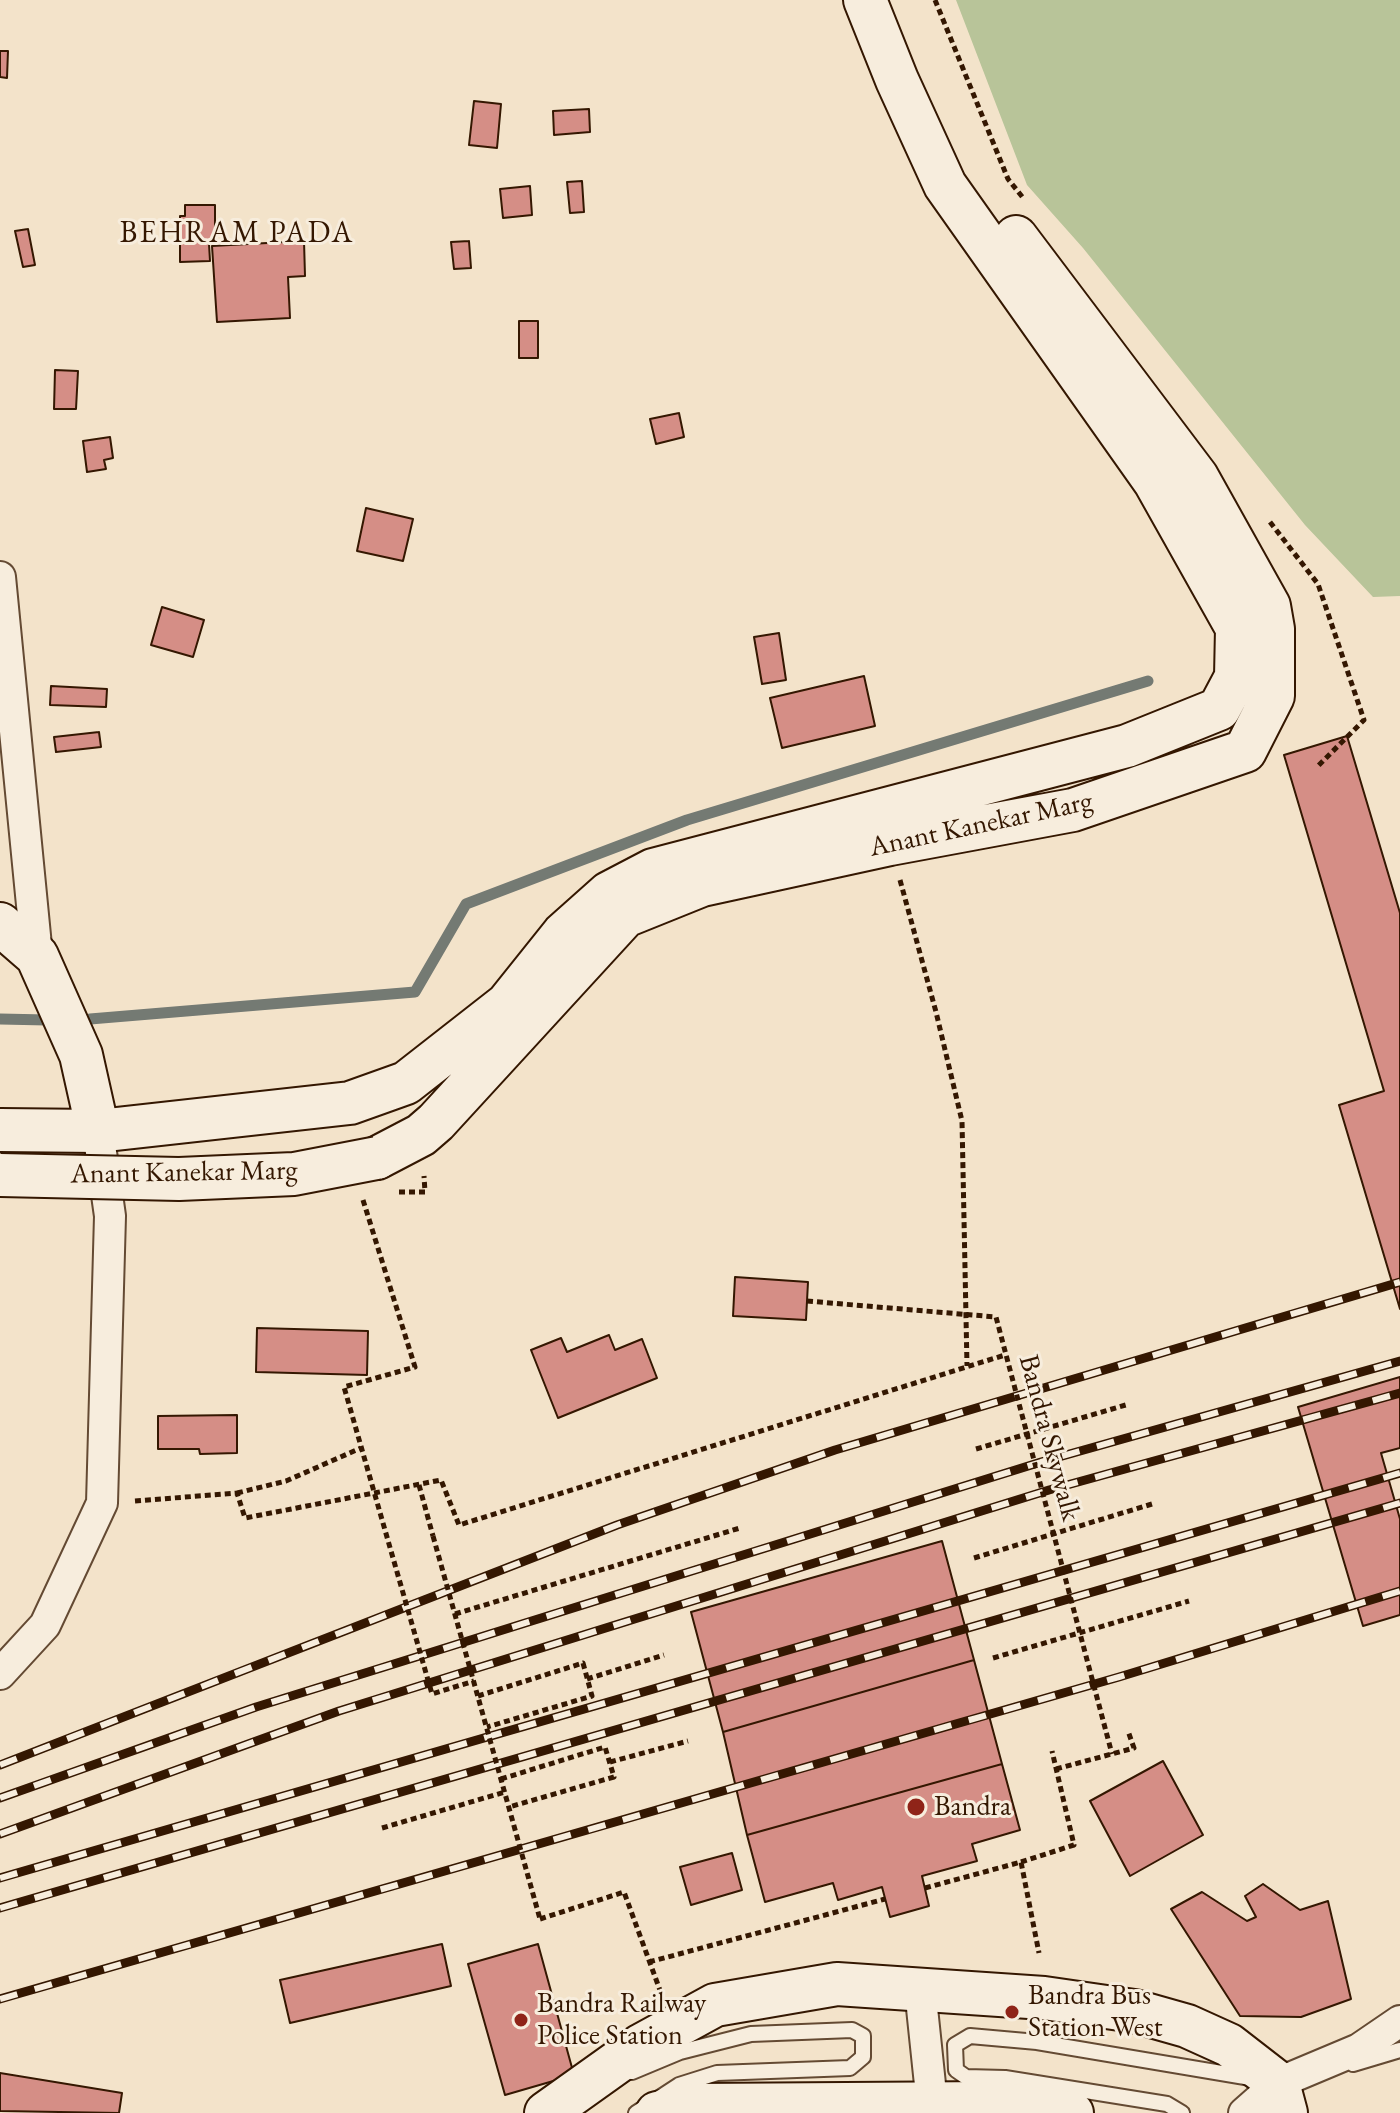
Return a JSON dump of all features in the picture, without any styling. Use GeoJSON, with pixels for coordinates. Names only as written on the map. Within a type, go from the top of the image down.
{"type":"FeatureCollection","features":[{"type":"Feature","properties":{"kind":"street","name":"Anant Kanekar Marg"},"geometry":{"type":"LineString","coordinates":[[0,1175],[179,1179],[294,1174],[368,1175],[436,1122],[625,916],[702,885],[890,844],[1073,810],[1245,751],[1273,696],[1273,629],[1269,606],[1197,477],[969,175],[865,0]]}},
{"type":"Feature","properties":{"kind":"street","name":"Anant Kanekar Marg"},"geometry":{"type":"LineString","coordinates":[[0,1130],[98,1131],[350,1103],[406,1083],[507,1004],[563,934],[609,893],[653,870],[1127,746],[1219,709],[1236,677],[1237,628],[1155,482],[945,185],[908,75],[892,0]]}},
{"type":"Feature","properties":{"kind":"street"},"geometry":{"type":"LineString","coordinates":[[0,577],[37,956],[81,1055],[98,1131],[110,1216],[102,1503],[45,1625],[0,1674]]}},
{"type":"Feature","properties":{"kind":"street"},"geometry":{"type":"LineString","coordinates":[[0,924],[37,956]]}},
{"type":"Feature","properties":{"kind":"street"},"geometry":{"type":"LineString","coordinates":[[546,2113],[640,2046],[715,2005],[837,1984],[1044,1998],[1134,2011],[1187,2026],[1229,2045],[1282,2098]]}},
{"type":"Feature","properties":{"kind":"street"},"geometry":{"type":"LineString","coordinates":[[920,1989],[933,2108]]}},
{"type":"Feature","properties":{"kind":"street"},"geometry":{"type":"LineString","coordinates":[[1244,2113],[1282,2098],[1400,2021]]}},
{"type":"Feature","properties":{"kind":"street"},"geometry":{"type":"LineString","coordinates":[[657,2113],[696,2105],[933,2108],[995,2103],[1072,2113]]}},
{"type":"Feature","properties":{"kind":"lane"},"geometry":{"type":"LineString","coordinates":[[593,2080],[640,2070],[680,2052],[751,2034],[852,2030],[863,2036],[863,2057],[850,2068],[717,2073],[679,2085],[636,2113]]}},
{"type":"Feature","properties":{"kind":"lane"},"geometry":{"type":"LineString","coordinates":[[1182,2113],[1167,2104],[1005,2078],[966,2077],[956,2070],[955,2045],[970,2036],[1037,2042],[1282,2098],[1397,2055]]}},
{"type":"Feature","properties":{"kind":"path"},"geometry":{"type":"LineString","coordinates":[[903,889],[962,1121],[967,1366]]}},
{"type":"Feature","properties":{"kind":"path"},"geometry":{"type":"LineString","coordinates":[[368,1175],[415,1367],[344,1387],[432,1694],[474,1681]]}},
{"type":"Feature","properties":{"kind":"path","name":"Bandra Skywalk"},"geometry":{"type":"LineString","coordinates":[[807,1301],[996,1317],[1112,1754]]}},
{"type":"Feature","properties":{"kind":"path"},"geometry":{"type":"LineString","coordinates":[[237,1493],[245,1518],[441,1480],[459,1525],[1005,1355]]}},
{"type":"Feature","properties":{"kind":"path"},"geometry":{"type":"LineString","coordinates":[[976,1449],[1129,1404]]}},
{"type":"Feature","properties":{"kind":"path"},"geometry":{"type":"LineString","coordinates":[[102,1503],[237,1493],[286,1481],[361,1448]]}},
{"type":"Feature","properties":{"kind":"path"},"geometry":{"type":"LineString","coordinates":[[419,1485],[540,1919],[624,1892],[674,2027]]}},
{"type":"Feature","properties":{"kind":"path"},"geometry":{"type":"LineString","coordinates":[[974,1558],[1152,1504]]}},
{"type":"Feature","properties":{"kind":"path"},"geometry":{"type":"LineString","coordinates":[[455,1614],[740,1528]]}},
{"type":"Feature","properties":{"kind":"path"},"geometry":{"type":"LineString","coordinates":[[993,1658],[1189,1601]]}},
{"type":"Feature","properties":{"kind":"path"},"geometry":{"type":"LineString","coordinates":[[587,1679],[664,1655]]}},
{"type":"Feature","properties":{"kind":"path"},"geometry":{"type":"LineString","coordinates":[[478,1696],[583,1663],[592,1696],[487,1727]]}},
{"type":"Feature","properties":{"kind":"path"},"geometry":{"type":"LineString","coordinates":[[1056,1769],[1134,1748],[1128,1731]]}},
{"type":"Feature","properties":{"kind":"path"},"geometry":{"type":"LineString","coordinates":[[610,1762],[688,1741]]}},
{"type":"Feature","properties":{"kind":"path"},"geometry":{"type":"LineString","coordinates":[[501,1779],[605,1747],[610,1762],[614,1777],[509,1807]]}},
{"type":"Feature","properties":{"kind":"path"},"geometry":{"type":"LineString","coordinates":[[925,1888],[1074,1845],[1052,1751]]}},
{"type":"Feature","properties":{"kind":"path"},"geometry":{"type":"LineString","coordinates":[[382,1828],[505,1792]]}},
{"type":"Feature","properties":{"kind":"path"},"geometry":{"type":"LineString","coordinates":[[1021,1862],[1039,1953]]}},
{"type":"Feature","properties":{"kind":"path"},"geometry":{"type":"LineString","coordinates":[[649,1962],[885,1899]]}},
{"type":"Feature","properties":{"kind":"green space"},"geometry":{"type":"Polygon","coordinates":[[[956,0],[1400,0],[1400,596],[1373,597],[1305,525],[1083,248],[1027,185],[956,0]]]}},
{"type":"Feature","properties":{"kind":"building"},"geometry":{"type":"Polygon","coordinates":[[[0,51],[8,51],[7,78],[0,77],[0,51]]]}},
{"type":"Feature","properties":{"kind":"building"},"geometry":{"type":"Polygon","coordinates":[[[474,101],[501,104],[497,148],[469,145],[474,101]]]}},
{"type":"Feature","properties":{"kind":"building"},"geometry":{"type":"Polygon","coordinates":[[[589,109],[590,132],[554,135],[553,111],[589,109]]]}},
{"type":"Feature","properties":{"kind":"building"},"geometry":{"type":"Polygon","coordinates":[[[582,181],[584,212],[570,213],[567,182],[582,181]]]}},
{"type":"Feature","properties":{"kind":"building"},"geometry":{"type":"Polygon","coordinates":[[[530,186],[532,215],[503,218],[500,189],[530,186]]]}},
{"type":"Feature","properties":{"kind":"building"},"geometry":{"type":"Polygon","coordinates":[[[185,205],[215,205],[215,244],[209,244],[210,261],[180,262],[180,216],[185,216],[185,205]]]}},
{"type":"Feature","properties":{"kind":"building"},"geometry":{"type":"Polygon","coordinates":[[[28,229],[35,265],[23,267],[15,231],[28,229]]]}},
{"type":"Feature","properties":{"kind":"building"},"geometry":{"type":"Polygon","coordinates":[[[304,241],[305,276],[288,277],[290,318],[217,322],[212,246],[304,241]]]}},
{"type":"Feature","properties":{"kind":"building"},"geometry":{"type":"Polygon","coordinates":[[[469,241],[471,268],[454,269],[451,242],[469,241]]]}},
{"type":"Feature","properties":{"kind":"building"},"geometry":{"type":"Polygon","coordinates":[[[519,321],[538,321],[538,358],[519,358],[519,321]]]}},
{"type":"Feature","properties":{"kind":"building"},"geometry":{"type":"Polygon","coordinates":[[[55,370],[78,371],[76,409],[54,409],[55,370]]]}},
{"type":"Feature","properties":{"kind":"building"},"geometry":{"type":"Polygon","coordinates":[[[679,413],[684,437],[656,444],[650,419],[679,413]]]}},
{"type":"Feature","properties":{"kind":"building"},"geometry":{"type":"Polygon","coordinates":[[[110,437],[113,458],[104,460],[106,469],[87,472],[83,441],[110,437]]]}},
{"type":"Feature","properties":{"kind":"building"},"geometry":{"type":"Polygon","coordinates":[[[366,508],[413,519],[403,561],[357,551],[366,508]]]}},
{"type":"Feature","properties":{"kind":"building"},"geometry":{"type":"Polygon","coordinates":[[[162,607],[204,620],[193,657],[151,645],[162,607]]]}},
{"type":"Feature","properties":{"kind":"building"},"geometry":{"type":"Polygon","coordinates":[[[779,633],[786,680],[762,684],[754,637],[779,633]]]}},
{"type":"Feature","properties":{"kind":"building"},"geometry":{"type":"Polygon","coordinates":[[[864,676],[875,726],[782,748],[770,698],[864,676]]]}},
{"type":"Feature","properties":{"kind":"building"},"geometry":{"type":"Polygon","coordinates":[[[51,686],[107,689],[106,707],[50,705],[51,686]]]}},
{"type":"Feature","properties":{"kind":"building"},"geometry":{"type":"Polygon","coordinates":[[[99,732],[101,747],[56,752],[54,737],[99,732]]]}},
{"type":"Feature","properties":{"kind":"building"},"geometry":{"type":"Polygon","coordinates":[[[1347,736],[1400,913],[1400,1309],[1339,1105],[1384,1091],[1284,755],[1347,736]]]}},
{"type":"Feature","properties":{"kind":"building"},"geometry":{"type":"Polygon","coordinates":[[[735,1277],[808,1282],[806,1320],[733,1316],[735,1277]]]}},
{"type":"Feature","properties":{"kind":"building"},"geometry":{"type":"Polygon","coordinates":[[[257,1328],[368,1331],[367,1375],[256,1372],[257,1328]]]}},
{"type":"Feature","properties":{"kind":"building"},"geometry":{"type":"Polygon","coordinates":[[[609,1335],[615,1350],[642,1339],[657,1378],[558,1418],[531,1350],[561,1338],[567,1352],[609,1335]]]}},
{"type":"Feature","properties":{"kind":"building"},"geometry":{"type":"Polygon","coordinates":[[[1400,1377],[1400,1448],[1381,1453],[1400,1519],[1400,1615],[1363,1626],[1298,1407],[1400,1377]]]}},
{"type":"Feature","properties":{"kind":"building"},"geometry":{"type":"Polygon","coordinates":[[[237,1415],[237,1453],[200,1454],[199,1449],[158,1449],[158,1416],[237,1415]]]}},
{"type":"Feature","properties":{"kind":"building"},"geometry":{"type":"Polygon","coordinates":[[[942,1541],[974,1660],[723,1732],[691,1612],[942,1541]]]}},
{"type":"Feature","properties":{"kind":"building"},"geometry":{"type":"Polygon","coordinates":[[[974,1660],[1002,1764],[747,1835],[723,1732],[974,1660]]]}},
{"type":"Feature","properties":{"kind":"building"},"geometry":{"type":"Polygon","coordinates":[[[1163,1761],[1203,1835],[1130,1876],[1090,1801],[1163,1761]]]}},
{"type":"Feature","properties":{"kind":"building"},"geometry":{"type":"Polygon","coordinates":[[[1002,1764],[1020,1830],[972,1844],[977,1861],[922,1876],[929,1906],[890,1917],[882,1887],[838,1900],[833,1883],[765,1902],[747,1835],[1002,1764]]]}},
{"type":"Feature","properties":{"kind":"building"},"geometry":{"type":"Polygon","coordinates":[[[732,1853],[742,1890],[691,1905],[680,1867],[732,1853]]]}},
{"type":"Feature","properties":{"kind":"building"},"geometry":{"type":"Polygon","coordinates":[[[1263,1884],[1300,1910],[1328,1901],[1351,1999],[1301,2017],[1240,2016],[1171,1909],[1202,1892],[1247,1921],[1256,1917],[1245,1896],[1263,1884]]]}},
{"type":"Feature","properties":{"kind":"building"},"geometry":{"type":"Polygon","coordinates":[[[442,1944],[451,1986],[290,2023],[280,1980],[442,1944]]]}},
{"type":"Feature","properties":{"kind":"building","name":"Bandra Railway Police Station"},"geometry":{"type":"Polygon","coordinates":[[[538,1944],[574,2075],[505,2095],[468,1964],[538,1944]]]}},
{"type":"Feature","properties":{"kind":"building"},"geometry":{"type":"Polygon","coordinates":[[[0,2073],[122,2093],[119,2113],[0,2111],[0,2073]]]}},
{"type":"Feature","properties":{"kind":"waterway"},"geometry":{"type":"LineString","coordinates":[[90,1019],[415,992],[466,904],[687,820],[1148,681]]}},
{"type":"Feature","properties":{"kind":"waterway"},"geometry":{"type":"LineString","coordinates":[[0,1019],[47,1020]]}},
{"type":"Feature","properties":{"kind":"railway"},"geometry":{"type":"LineString","coordinates":[[0,1765],[617,1525],[835,1450],[1400,1282]]}},
{"type":"Feature","properties":{"kind":"railway"},"geometry":{"type":"LineString","coordinates":[[0,1798],[256,1707],[1041,1462],[1400,1361]]}},
{"type":"Feature","properties":{"kind":"railway"},"geometry":{"type":"LineString","coordinates":[[0,1834],[339,1711],[1049,1490],[1400,1393]]}},
{"type":"Feature","properties":{"kind":"railway"},"geometry":{"type":"LineString","coordinates":[[0,1878],[1400,1473]]}},
{"type":"Feature","properties":{"kind":"railway"},"geometry":{"type":"LineString","coordinates":[[0,1908],[1400,1503]]}},
{"type":"Feature","properties":{"kind":"railway"},"geometry":{"type":"LineString","coordinates":[[0,1999],[1119,1677],[1400,1591]]}},
{"type":"Feature","properties":{"kind":"place","name":"Bandra"},"geometry":{"type":"Point","coordinates":[916,1807]}},
{"type":"Feature","properties":{"kind":"place","name":"Bandra Bus Station West"},"geometry":{"type":"Point","coordinates":[1012,2012]}},
{"type":"Feature","properties":{"kind":"place","name":"Bandra Railway Police Station"},"geometry":{"type":"Point","coordinates":[521,2020]}},
{"type":"Feature","properties":{"kind":"district","name":"BEHRAM PADA"},"geometry":{"type":"Point","coordinates":[237,234]}}]}
